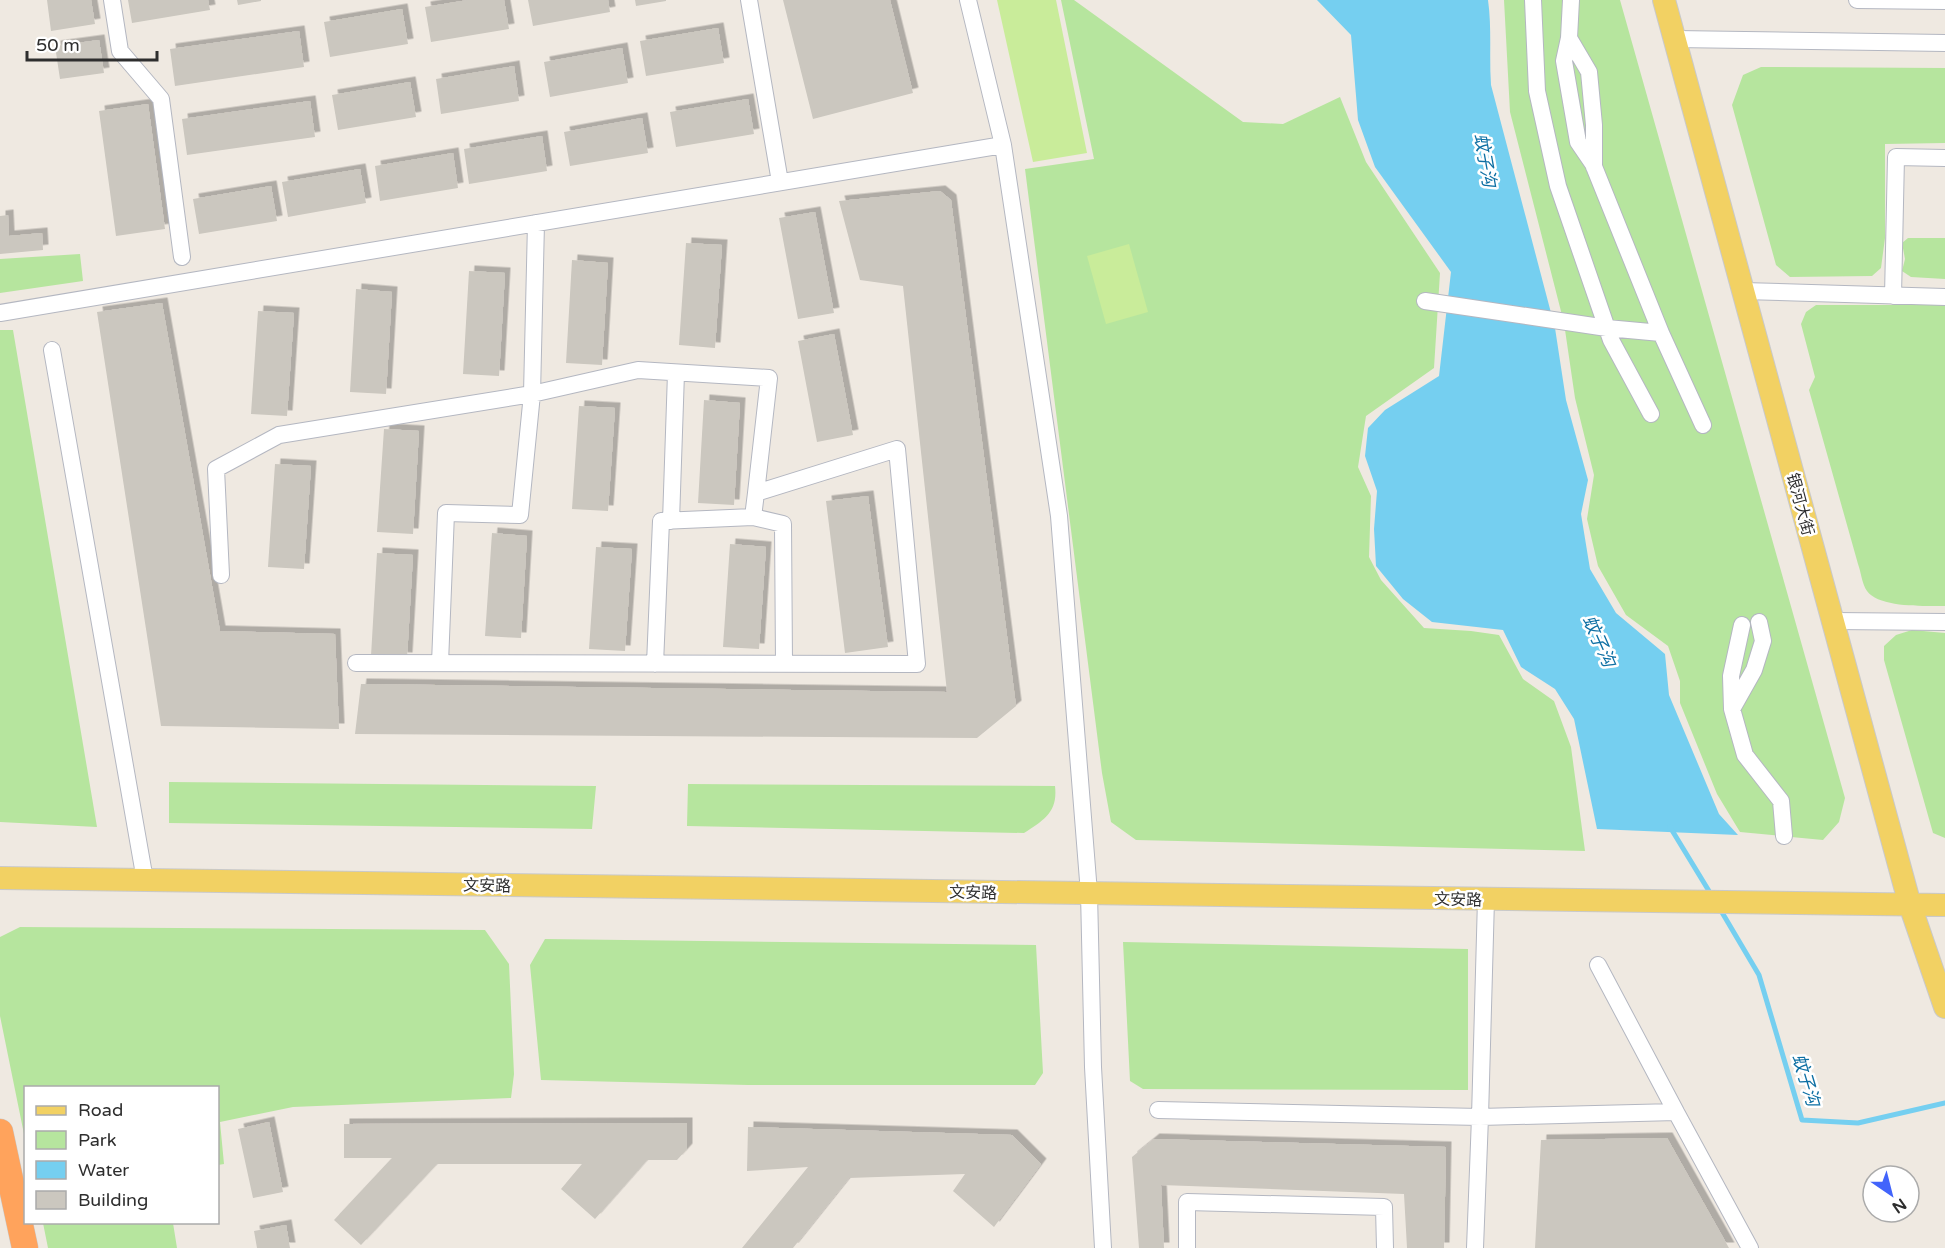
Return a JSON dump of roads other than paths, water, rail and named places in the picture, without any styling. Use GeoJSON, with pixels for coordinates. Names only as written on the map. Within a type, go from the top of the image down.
{"type":"FeatureCollection","features":[{"type":"Feature","properties":{"kind":"highway"},"geometry":{"type":"LineString","coordinates":[[0,1132],[25,1248]]}},
{"type":"Feature","properties":{"kind":"main road","name":"银河大街"},"geometry":{"type":"LineString","coordinates":[[1664,0],[1910,904],[1945,1007]]}},
{"type":"Feature","properties":{"kind":"main road","name":"文安路"},"geometry":{"type":"LineString","coordinates":[[0,878],[1945,905]]}},
{"type":"Feature","properties":{"kind":"street"},"geometry":{"type":"LineString","coordinates":[[112,0],[120,51],[160,99],[182,257]]}},
{"type":"Feature","properties":{"kind":"street"},"geometry":{"type":"LineString","coordinates":[[749,0],[780,183]]}},
{"type":"Feature","properties":{"kind":"street"},"geometry":{"type":"LineString","coordinates":[[968,0],[1003,145],[1059,516],[1089,893],[1093,1067],[1103,1248]]}},
{"type":"Feature","properties":{"kind":"street"},"geometry":{"type":"LineString","coordinates":[[1533,0],[1537,91],[1558,186],[1611,340],[1651,414]]}},
{"type":"Feature","properties":{"kind":"street"},"geometry":{"type":"LineString","coordinates":[[1571,0],[1569,38],[1564,61],[1578,142],[1594,168],[1661,333],[1703,425]]}},
{"type":"Feature","properties":{"kind":"street"},"geometry":{"type":"LineString","coordinates":[[1570,19],[1582,0]]}},
{"type":"Feature","properties":{"kind":"street"},"geometry":{"type":"LineString","coordinates":[[1857,0],[1945,1]]}},
{"type":"Feature","properties":{"kind":"street"},"geometry":{"type":"LineString","coordinates":[[1569,38],[1589,72],[1594,125],[1594,168]]}},
{"type":"Feature","properties":{"kind":"street"},"geometry":{"type":"LineString","coordinates":[[1675,39],[1945,43]]}},
{"type":"Feature","properties":{"kind":"street"},"geometry":{"type":"LineString","coordinates":[[0,313],[1003,145]]}},
{"type":"Feature","properties":{"kind":"street"},"geometry":{"type":"LineString","coordinates":[[1893,296],[1896,158],[1945,158]]}},
{"type":"Feature","properties":{"kind":"street"},"geometry":{"type":"LineString","coordinates":[[440,663],[446,513],[520,516],[532,394],[536,223]]}},
{"type":"Feature","properties":{"kind":"street"},"geometry":{"type":"LineString","coordinates":[[1743,291],[1945,297]]}},
{"type":"Feature","properties":{"kind":"street"},"geometry":{"type":"LineString","coordinates":[[1425,300],[1607,328],[1661,333]]}},
{"type":"Feature","properties":{"kind":"street"},"geometry":{"type":"LineString","coordinates":[[52,350],[145,880]]}},
{"type":"Feature","properties":{"kind":"street"},"geometry":{"type":"LineString","coordinates":[[221,575],[216,469],[279,435],[532,394],[638,370],[769,378],[753,517]]}},
{"type":"Feature","properties":{"kind":"street"},"geometry":{"type":"LineString","coordinates":[[671,521],[676,373]]}},
{"type":"Feature","properties":{"kind":"street"},"geometry":{"type":"LineString","coordinates":[[356,663],[917,664],[897,449],[756,493]]}},
{"type":"Feature","properties":{"kind":"street"},"geometry":{"type":"LineString","coordinates":[[655,663],[661,521],[753,517],[783,524],[784,664]]}},
{"type":"Feature","properties":{"kind":"street"},"geometry":{"type":"LineString","coordinates":[[1833,621],[1945,622]]}},
{"type":"Feature","properties":{"kind":"street"},"geometry":{"type":"LineString","coordinates":[[1732,709],[1754,670],[1763,641],[1750,623],[1731,676],[1732,709],[1745,755],[1781,801],[1784,836]]}},
{"type":"Feature","properties":{"kind":"street"},"geometry":{"type":"LineString","coordinates":[[1475,1248],[1486,899]]}},
{"type":"Feature","properties":{"kind":"street"},"geometry":{"type":"LineString","coordinates":[[1598,965],[1750,1248]]}},
{"type":"Feature","properties":{"kind":"street"},"geometry":{"type":"LineString","coordinates":[[1158,1110],[1480,1117],[1676,1112]]}},
{"type":"Feature","properties":{"kind":"street"},"geometry":{"type":"LineString","coordinates":[[1187,1248],[1187,1202],[1384,1207],[1385,1248]]}},
{"type":"Feature","properties":{"kind":"water"},"geometry":{"type":"Polygon","coordinates":[[[1317,0],[1488,0],[1491,85],[1555,328],[1566,400],[1588,480],[1581,514],[1590,569],[1616,613],[1665,654],[1669,695],[1719,814],[1738,835],[1597,829],[1574,719],[1555,689],[1521,667],[1503,630],[1432,622],[1403,599],[1376,566],[1374,529],[1377,491],[1365,456],[1368,428],[1385,410],[1439,376],[1451,272],[1375,167],[1358,120],[1351,35],[1317,0]]]}},
{"type":"Feature","properties":{"kind":"waterway","name":"蚊子沟"},"geometry":{"type":"LineString","coordinates":[[1670,827],[1712,896]]}},
{"type":"Feature","properties":{"kind":"waterway","name":"蚊子沟"},"geometry":{"type":"LineString","coordinates":[[1720,909],[1759,975],[1802,1120],[1858,1123],[1945,1103]]}}]}
